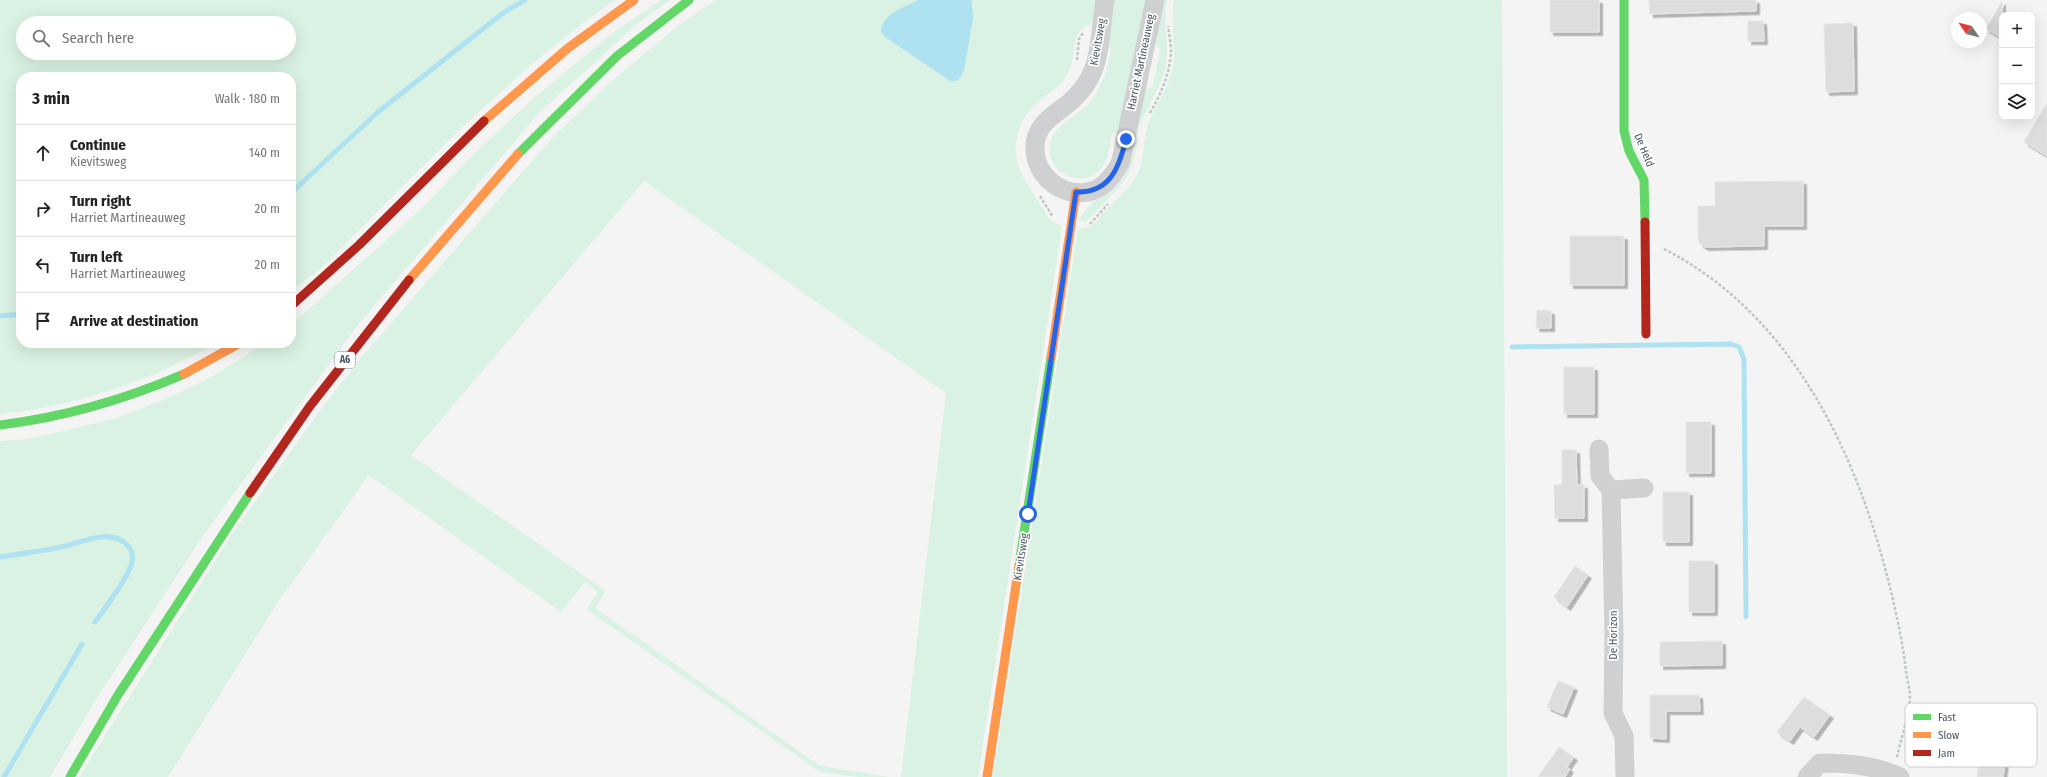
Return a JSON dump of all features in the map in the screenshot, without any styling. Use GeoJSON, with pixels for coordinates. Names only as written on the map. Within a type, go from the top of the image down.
{"type":"FeatureCollection","features":[{"type":"Feature","properties":{"kind":"main road"},"geometry":{"type":"LineString","coordinates":[[296,302],[351,254],[500,106],[536,73],[607,18],[634,0]]}},
{"type":"Feature","properties":{"kind":"main road","name":"A6"},"geometry":{"type":"LineString","coordinates":[[70,777],[118,695],[236,513],[310,406],[389,303],[479,197],[545,125],[617,56],[689,0]]}},
{"type":"Feature","properties":{"kind":"main road","name":"De Held"},"geometry":{"type":"LineString","coordinates":[[1624,0],[1624,132],[1629,150],[1644,180],[1646,334]]}},
{"type":"Feature","properties":{"kind":"main road","name":"Kievitsweg"},"geometry":{"type":"LineString","coordinates":[[987,777],[1076,192]]}},
{"type":"Feature","properties":{"kind":"main road"},"geometry":{"type":"LineString","coordinates":[[0,425],[53,417],[104,405],[173,378],[230,348]]}},
{"type":"Feature","properties":{"kind":"street","name":"Kievitsweg"},"geometry":{"type":"LineString","coordinates":[[1076,192],[1062,188],[1046,178],[1037,161],[1035,149],[1036,137],[1048,118],[1071,102],[1091,76],[1095,63],[1104,0]]}},
{"type":"Feature","properties":{"kind":"street","name":"Harriet Martineauweg"},"geometry":{"type":"LineString","coordinates":[[1076,192],[1087,192],[1106,183],[1115,174],[1121,161],[1155,0]]}},
{"type":"Feature","properties":{"kind":"street"},"geometry":{"type":"LineString","coordinates":[[1599,449],[1600,476],[1611,490],[1644,488]]}},
{"type":"Feature","properties":{"kind":"street","name":"De Horizon"},"geometry":{"type":"LineString","coordinates":[[1611,490],[1614,634],[1613,713],[1624,736],[1624,777]]}},
{"type":"Feature","properties":{"kind":"street"},"geometry":{"type":"LineString","coordinates":[[1807,777],[1820,763],[1847,763],[1873,767],[1897,775]]}},
{"type":"Feature","properties":{"kind":"path"},"geometry":{"type":"LineString","coordinates":[[1644,239],[1681,258],[1737,298],[1778,341],[1822,407],[1855,474],[1884,560],[1901,632],[1910,697],[1909,703]]}},
{"type":"Feature","properties":{"kind":"path"},"geometry":{"type":"LineString","coordinates":[[1897,775],[1905,727]]}},
{"type":"Feature","properties":{"kind":"green space"},"geometry":{"type":"Polygon","coordinates":[[[0,0],[615,0],[535,61],[498,94],[319,270],[296,287],[296,72],[16,72],[16,348],[208,348],[166,369],[112,390],[57,405],[0,414],[0,0]]]}},
{"type":"Feature","properties":{"kind":"green space"},"geometry":{"type":"Polygon","coordinates":[[[661,0],[670,0],[637,24],[539,113],[361,321],[204,534],[97,698],[50,777],[0,777],[0,441],[28,439],[117,418],[163,400],[206,380],[258,348],[296,348],[296,321],[421,209],[477,151],[536,96],[614,32],[661,0]]]}},
{"type":"Feature","properties":{"kind":"green space"},"geometry":{"type":"Polygon","coordinates":[[[716,0],[918,0],[886,17],[881,32],[885,37],[950,81],[974,7],[972,0],[1096,0],[1092,24],[1080,31],[1077,36],[1072,62],[1067,75],[1057,87],[1031,108],[1025,116],[1017,135],[1016,155],[1022,175],[1047,216],[1051,221],[1062,226],[978,777],[901,777],[946,393],[644,181],[411,455],[606,591],[595,608],[820,766],[889,777],[858,777],[820,772],[586,609],[598,592],[585,582],[561,612],[369,475],[276,605],[168,777],[79,777],[232,534],[321,409],[365,353],[553,137],[614,79],[679,25],[716,0]]]}},
{"type":"Feature","properties":{"kind":"green space"},"geometry":{"type":"Polygon","coordinates":[[[1112,0],[1146,0],[1118,134],[1112,133],[1108,156],[1102,168],[1094,175],[1085,178],[1067,176],[1054,164],[1050,155],[1050,145],[1052,138],[1061,126],[1090,102],[1102,83],[1111,48],[1105,48],[1112,0]]]}},
{"type":"Feature","properties":{"kind":"green space"},"geometry":{"type":"Polygon","coordinates":[[[1162,0],[1167,0],[1166,64],[1162,79],[1140,125],[1132,165],[1120,185],[1091,217],[1086,221],[1079,221],[1083,213],[1092,204],[1116,187],[1129,167],[1136,141],[1144,90],[1153,87],[1160,50],[1153,40],[1162,0]]]}},
{"type":"Feature","properties":{"kind":"green space"},"geometry":{"type":"Polygon","coordinates":[[[1174,0],[1502,0],[1507,777],[993,777],[1078,229],[1088,227],[1096,222],[1112,203],[1127,189],[1134,180],[1140,168],[1150,119],[1166,87],[1173,67],[1174,0]]]}},
{"type":"Feature","properties":{"kind":"water"},"geometry":{"type":"Polygon","coordinates":[[[918,0],[972,0],[973,18],[964,70],[958,80],[950,81],[885,37],[881,32],[882,25],[889,16],[918,0]]]}},
{"type":"Feature","properties":{"kind":"building"},"geometry":{"type":"Polygon","coordinates":[[[1550,0],[1599,0],[1599,32],[1550,32],[1550,0]]]}},
{"type":"Feature","properties":{"kind":"building"},"geometry":{"type":"Polygon","coordinates":[[[1649,0],[1756,0],[1756,11],[1650,14],[1649,0]]]}},
{"type":"Feature","properties":{"kind":"building"},"geometry":{"type":"Polygon","coordinates":[[[2002,1],[2002,12],[1999,12],[1999,36],[1987,30],[2002,1]]]}},
{"type":"Feature","properties":{"kind":"building"},"geometry":{"type":"Polygon","coordinates":[[[1748,21],[1763,21],[1764,41],[1748,41],[1748,21]]]}},
{"type":"Feature","properties":{"kind":"building"},"geometry":{"type":"Polygon","coordinates":[[[1853,23],[1854,91],[1826,92],[1824,24],[1853,23]]]}},
{"type":"Feature","properties":{"kind":"building"},"geometry":{"type":"Polygon","coordinates":[[[2047,103],[2047,156],[2024,142],[2047,103]]]}},
{"type":"Feature","properties":{"kind":"building"},"geometry":{"type":"Polygon","coordinates":[[[1803,181],[1803,226],[1764,226],[1764,246],[1705,247],[1700,244],[1698,239],[1698,206],[1715,206],[1715,182],[1803,181]]]}},
{"type":"Feature","properties":{"kind":"building"},"geometry":{"type":"Polygon","coordinates":[[[1570,236],[1624,236],[1624,285],[1570,285],[1570,236]]]}},
{"type":"Feature","properties":{"kind":"building"},"geometry":{"type":"Polygon","coordinates":[[[1537,310],[1551,311],[1551,328],[1536,328],[1537,310]]]}},
{"type":"Feature","properties":{"kind":"building"},"geometry":{"type":"Polygon","coordinates":[[[1564,367],[1594,367],[1594,414],[1564,414],[1564,367]]]}},
{"type":"Feature","properties":{"kind":"building"},"geometry":{"type":"Polygon","coordinates":[[[1686,422],[1711,422],[1711,473],[1686,473],[1686,422]]]}},
{"type":"Feature","properties":{"kind":"building"},"geometry":{"type":"Polygon","coordinates":[[[1562,450],[1576,450],[1577,485],[1584,485],[1584,518],[1555,518],[1554,485],[1562,485],[1562,450]]]}},
{"type":"Feature","properties":{"kind":"building"},"geometry":{"type":"Polygon","coordinates":[[[1663,492],[1689,492],[1689,542],[1663,542],[1663,492]]]}},
{"type":"Feature","properties":{"kind":"building"},"geometry":{"type":"Polygon","coordinates":[[[1689,561],[1714,561],[1714,612],[1689,612],[1689,561]]]}},
{"type":"Feature","properties":{"kind":"building"},"geometry":{"type":"Polygon","coordinates":[[[1575,566],[1588,575],[1567,607],[1554,597],[1575,566]]]}},
{"type":"Feature","properties":{"kind":"building"},"geometry":{"type":"Polygon","coordinates":[[[1722,641],[1722,665],[1660,666],[1660,642],[1722,641]]]}},
{"type":"Feature","properties":{"kind":"building"},"geometry":{"type":"Polygon","coordinates":[[[1558,681],[1574,687],[1563,714],[1547,707],[1558,681]]]}},
{"type":"Feature","properties":{"kind":"building"},"geometry":{"type":"Polygon","coordinates":[[[1650,695],[1699,695],[1700,711],[1666,711],[1666,739],[1650,738],[1650,695]]]}},
{"type":"Feature","properties":{"kind":"building"},"geometry":{"type":"Polygon","coordinates":[[[1804,697],[1830,715],[1814,737],[1800,727],[1790,741],[1777,732],[1804,697]]]}},
{"type":"Feature","properties":{"kind":"building"},"geometry":{"type":"Polygon","coordinates":[[[1559,747],[1574,757],[1567,767],[1570,769],[1565,777],[1538,777],[1559,747]]]}},
{"type":"Feature","properties":{"kind":"building"},"geometry":{"type":"Polygon","coordinates":[[[1978,767],[2004,767],[2003,777],[1977,777],[1978,767]]]}},
{"type":"Feature","properties":{"kind":"waterway"},"geometry":{"type":"LineString","coordinates":[[296,188],[378,112],[503,13],[525,0]]}},
{"type":"Feature","properties":{"kind":"waterway"},"geometry":{"type":"LineString","coordinates":[[0,316],[16,314]]}},
{"type":"Feature","properties":{"kind":"waterway"},"geometry":{"type":"LineString","coordinates":[[1512,347],[1731,344],[1739,347],[1744,359],[1746,617]]}},
{"type":"Feature","properties":{"kind":"waterway"},"geometry":{"type":"LineString","coordinates":[[0,557],[61,547],[95,538],[112,537],[120,540],[130,548],[132,562],[122,584],[95,622]]}},
{"type":"Feature","properties":{"kind":"waterway"},"geometry":{"type":"LineString","coordinates":[[4,777],[82,644]]}},
{"type":"Feature","properties":{"kind":"traffic: fast"},"geometry":{"type":"LineString","coordinates":[[518,154],[617,56],[689,0]]}},
{"type":"Feature","properties":{"kind":"traffic: fast"},"geometry":{"type":"LineString","coordinates":[[1624,0],[1624,131],[1629,151],[1644,180],[1645,222]]}},
{"type":"Feature","properties":{"kind":"traffic: fast"},"geometry":{"type":"LineString","coordinates":[[1019,565],[1051,358]]}},
{"type":"Feature","properties":{"kind":"traffic: fast"},"geometry":{"type":"LineString","coordinates":[[0,425],[24,422],[94,406],[139,392],[184,374]]}},
{"type":"Feature","properties":{"kind":"traffic: fast"},"geometry":{"type":"LineString","coordinates":[[70,777],[118,695],[250,493]]}},
{"type":"Feature","properties":{"kind":"traffic: slow"},"geometry":{"type":"LineString","coordinates":[[484,121],[568,48],[634,0]]}},
{"type":"Feature","properties":{"kind":"traffic: slow"},"geometry":{"type":"LineString","coordinates":[[409,280],[518,154]]}},
{"type":"Feature","properties":{"kind":"traffic: slow"},"geometry":{"type":"LineString","coordinates":[[1051,358],[1076,192]]}},
{"type":"Feature","properties":{"kind":"traffic: slow"},"geometry":{"type":"LineString","coordinates":[[184,374],[231,348]]}},
{"type":"Feature","properties":{"kind":"traffic: slow"},"geometry":{"type":"LineString","coordinates":[[987,777],[1019,565]]}},
{"type":"Feature","properties":{"kind":"traffic: jam"},"geometry":{"type":"LineString","coordinates":[[296,302],[359,245],[484,121]]}},
{"type":"Feature","properties":{"kind":"traffic: jam"},"geometry":{"type":"LineString","coordinates":[[1645,222],[1646,334]]}},
{"type":"Feature","properties":{"kind":"traffic: jam"},"geometry":{"type":"LineString","coordinates":[[250,493],[310,406],[409,280]]}},
{"type":"Feature","properties":{"kind":"route"},"geometry":{"type":"LineString","coordinates":[[1028,514],[1076,192],[1087,192],[1096,189],[1106,183],[1115,174],[1121,161],[1126,139]]}}]}
